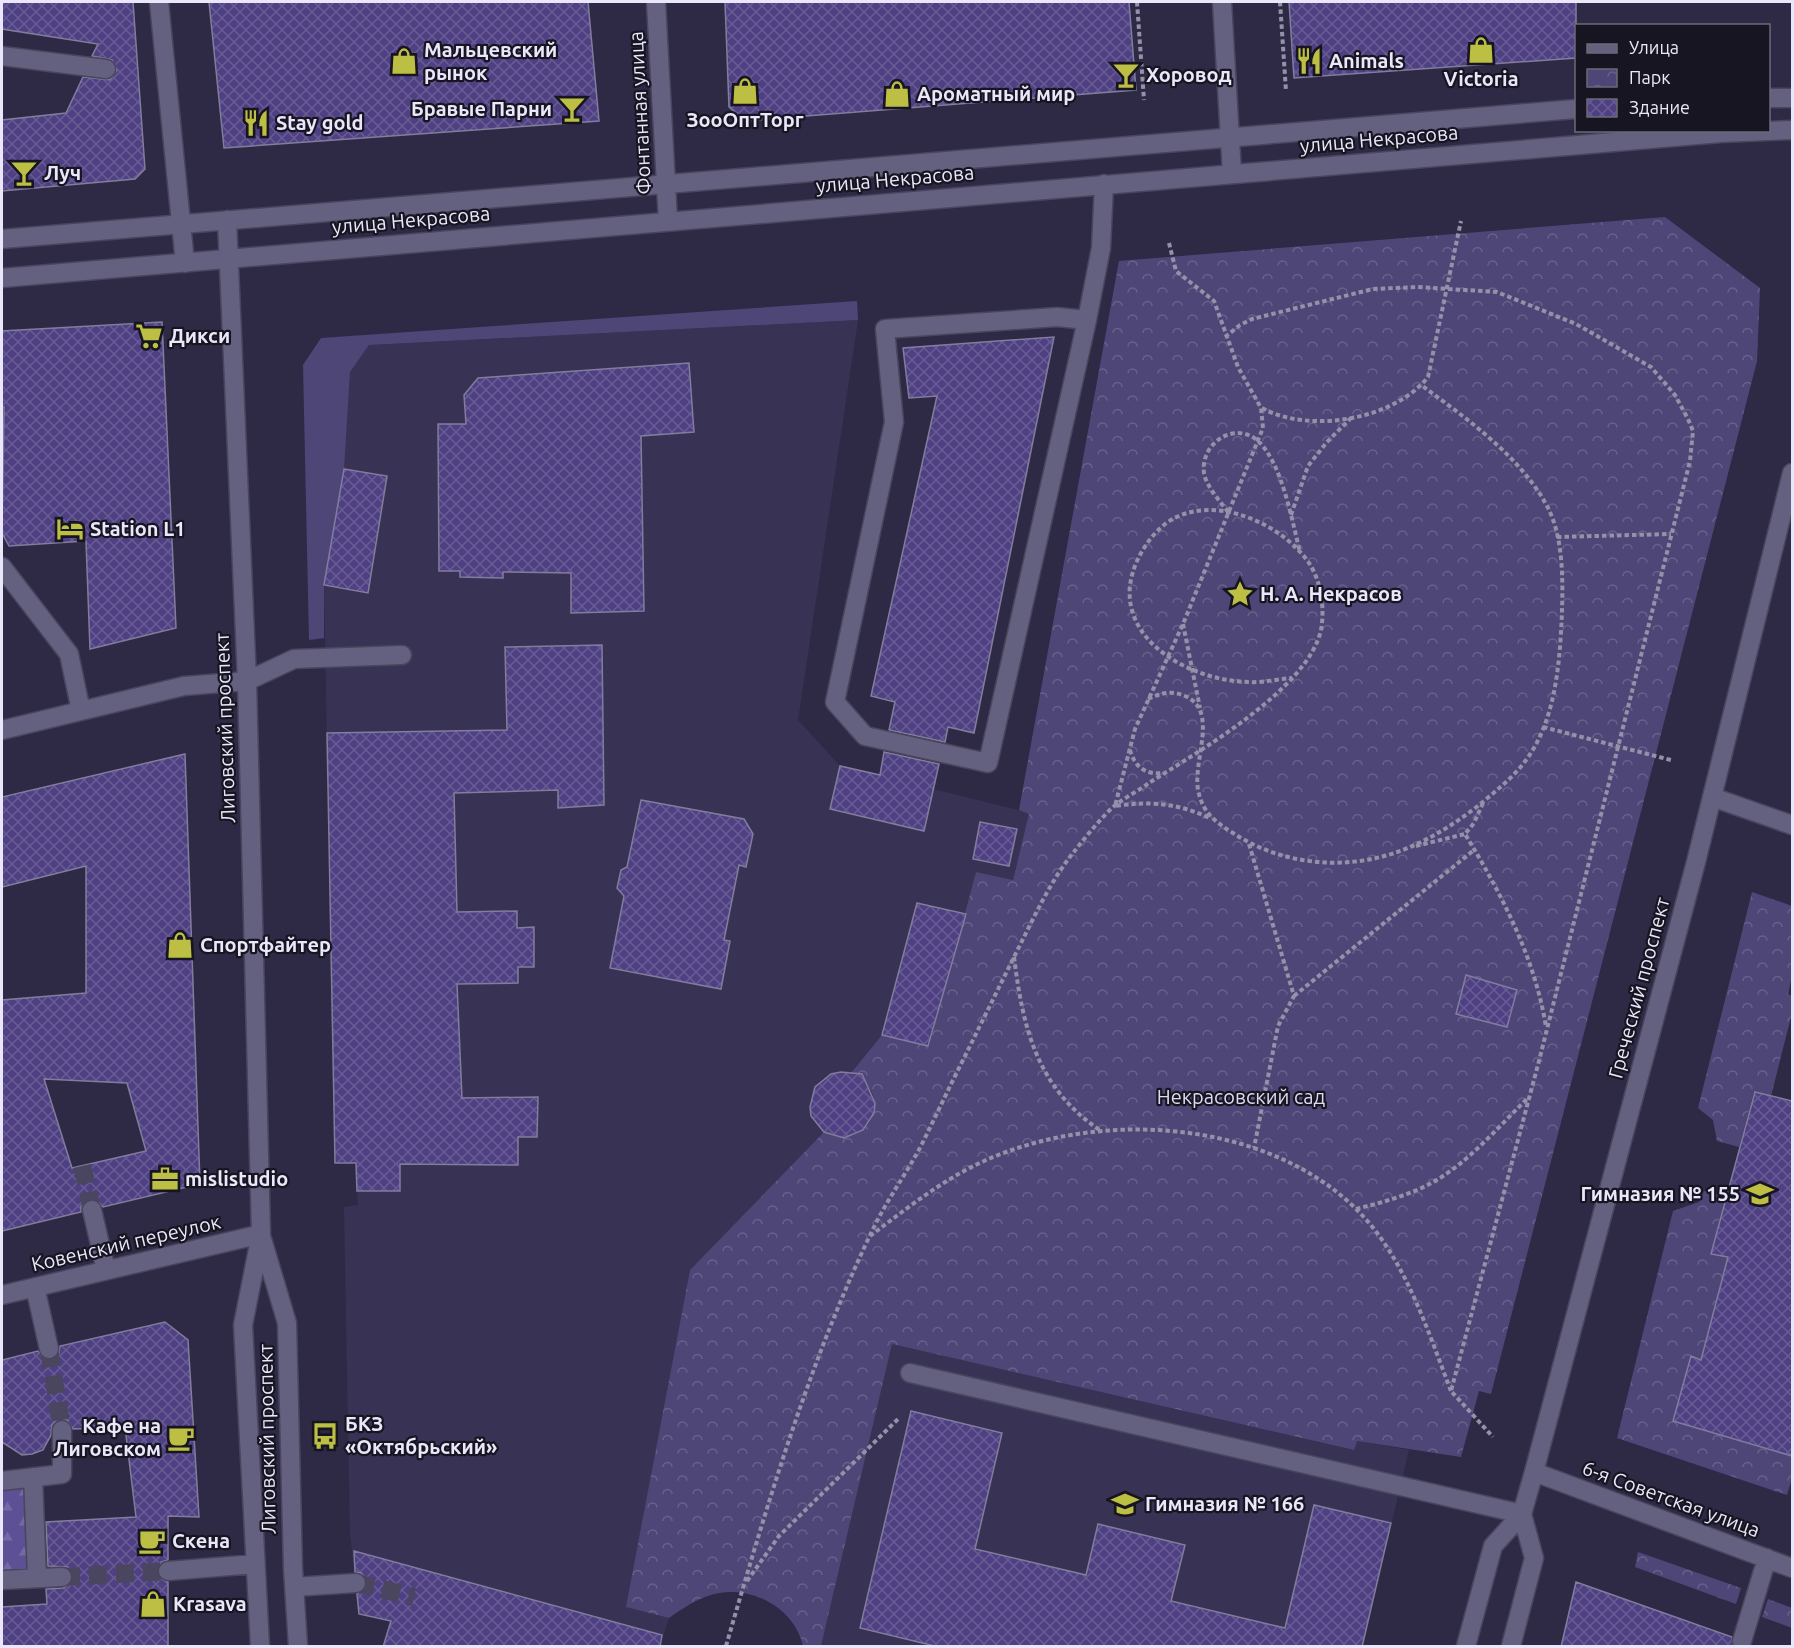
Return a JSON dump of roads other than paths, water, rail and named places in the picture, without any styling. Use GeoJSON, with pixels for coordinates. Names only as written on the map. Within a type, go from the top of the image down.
{"type":"FeatureCollection","features":[{"type":"Feature","properties":{"kind":"street"},"geometry":{"type":"LineString","coordinates":[[159,2],[185,263]]}},
{"type":"Feature","properties":{"kind":"street","name":"Фонтанная улица"},"geometry":{"type":"LineString","coordinates":[[656,2],[668,221]]}},
{"type":"Feature","properties":{"kind":"street"},"geometry":{"type":"LineString","coordinates":[[1221,2],[1232,174]]}},
{"type":"Feature","properties":{"kind":"street"},"geometry":{"type":"LineString","coordinates":[[2,56],[106,69]]}},
{"type":"Feature","properties":{"kind":"street"},"geometry":{"type":"LineString","coordinates":[[1770,98],[1792,98]]}},
{"type":"Feature","properties":{"kind":"street","name":"улица Некрасова"},"geometry":{"type":"LineString","coordinates":[[2,239],[1575,109]]}},
{"type":"Feature","properties":{"kind":"street","name":"улица Некрасова"},"geometry":{"type":"LineString","coordinates":[[1770,131],[1792,130]]}},
{"type":"Feature","properties":{"kind":"street","name":"улица Некрасова"},"geometry":{"type":"LineString","coordinates":[[2,278],[1745,132]]}},
{"type":"Feature","properties":{"kind":"street"},"geometry":{"type":"LineString","coordinates":[[1087,320],[1057,317],[885,329],[894,422],[836,702],[865,736],[988,763],[1087,320],[1101,248],[1104,184]]}},
{"type":"Feature","properties":{"kind":"street","name":"Лиговский проспект"},"geometry":{"type":"LineString","coordinates":[[227,220],[247,681],[261,1234],[243,1325],[260,1647]]}},
{"type":"Feature","properties":{"kind":"street","name":"Греческий проспект"},"geometry":{"type":"LineString","coordinates":[[1466,1647],[1492,1546],[1522,1514],[1534,1472],[1712,797],[1792,472]]}},
{"type":"Feature","properties":{"kind":"street"},"geometry":{"type":"LineString","coordinates":[[2,567],[69,654],[81,711]]}},
{"type":"Feature","properties":{"kind":"street"},"geometry":{"type":"LineString","coordinates":[[2,730],[184,686],[247,681],[294,659],[402,655]]}},
{"type":"Feature","properties":{"kind":"street"},"geometry":{"type":"LineString","coordinates":[[1712,797],[1792,825]]}},
{"type":"Feature","properties":{"kind":"street"},"geometry":{"type":"LineString","coordinates":[[92,1210],[106,1270]]}},
{"type":"Feature","properties":{"kind":"street","name":"Лиговский проспект"},"geometry":{"type":"LineString","coordinates":[[261,1234],[287,1323],[294,1587],[298,1647]]}},
{"type":"Feature","properties":{"kind":"street","name":"Ковенский переулок"},"geometry":{"type":"LineString","coordinates":[[2,1295],[261,1234]]}},
{"type":"Feature","properties":{"kind":"street"},"geometry":{"type":"LineString","coordinates":[[35,1287],[49,1349]]}},
{"type":"Feature","properties":{"kind":"street"},"geometry":{"type":"LineString","coordinates":[[910,1373],[1522,1514],[1534,1558],[1511,1647]]}},
{"type":"Feature","properties":{"kind":"street"},"geometry":{"type":"LineString","coordinates":[[2,1481],[62,1474],[62,1430]]}},
{"type":"Feature","properties":{"kind":"street","name":"6-я Советская улица"},"geometry":{"type":"LineString","coordinates":[[1534,1472],[1792,1568]]}},
{"type":"Feature","properties":{"kind":"street"},"geometry":{"type":"LineString","coordinates":[[33,1477],[37,1578]]}},
{"type":"Feature","properties":{"kind":"street"},"geometry":{"type":"LineString","coordinates":[[1742,1641],[1767,1558]]}},
{"type":"Feature","properties":{"kind":"street"},"geometry":{"type":"LineString","coordinates":[[168,1571],[255,1564]]}},
{"type":"Feature","properties":{"kind":"street"},"geometry":{"type":"LineString","coordinates":[[2,1580],[62,1577]]}},
{"type":"Feature","properties":{"kind":"street"},"geometry":{"type":"LineString","coordinates":[[294,1587],[356,1583]]}},
{"type":"Feature","properties":{"kind":"tunnel"},"geometry":{"type":"LineString","coordinates":[[82,1166],[92,1210]]}},
{"type":"Feature","properties":{"kind":"tunnel"},"geometry":{"type":"LineString","coordinates":[[49,1349],[62,1430]]}},
{"type":"Feature","properties":{"kind":"tunnel"},"geometry":{"type":"LineString","coordinates":[[62,1577],[168,1571]]}},
{"type":"Feature","properties":{"kind":"tunnel"},"geometry":{"type":"LineString","coordinates":[[356,1583],[414,1597]]}},
{"type":"Feature","properties":{"kind":"place","name":"Victoria"},"geometry":{"type":"Point","coordinates":[1481,50]}},
{"type":"Feature","properties":{"kind":"place","name":"Мальцевский рынок"},"geometry":{"type":"Point","coordinates":[404,61]}},
{"type":"Feature","properties":{"kind":"place","name":"Animals"},"geometry":{"type":"Point","coordinates":[1309,61]}},
{"type":"Feature","properties":{"kind":"place","name":"Хоровод"},"geometry":{"type":"Point","coordinates":[1126,75]}},
{"type":"Feature","properties":{"kind":"place","name":"ЗооОптТорг"},"geometry":{"type":"Point","coordinates":[745,91]}},
{"type":"Feature","properties":{"kind":"place","name":"Ароматный мир"},"geometry":{"type":"Point","coordinates":[897,94]}},
{"type":"Feature","properties":{"kind":"place","name":"Бравые Парни"},"geometry":{"type":"Point","coordinates":[572,109]}},
{"type":"Feature","properties":{"kind":"place","name":"Stay gold"},"geometry":{"type":"Point","coordinates":[256,123]}},
{"type":"Feature","properties":{"kind":"place","name":"Луч"},"geometry":{"type":"Point","coordinates":[24,173]}},
{"type":"Feature","properties":{"kind":"place","name":"Дикси"},"geometry":{"type":"Point","coordinates":[149,336]}},
{"type":"Feature","properties":{"kind":"place","name":"Station L1"},"geometry":{"type":"Point","coordinates":[70,529]}},
{"type":"Feature","properties":{"kind":"place","name":"Н. А. Некрасов"},"geometry":{"type":"Point","coordinates":[1240,594]}},
{"type":"Feature","properties":{"kind":"place","name":"Спортфайтер"},"geometry":{"type":"Point","coordinates":[180,945]}},
{"type":"Feature","properties":{"kind":"place","name":"mislistudio"},"geometry":{"type":"Point","coordinates":[165,1179]}},
{"type":"Feature","properties":{"kind":"place","name":"Гимназия № 155"},"geometry":{"type":"Point","coordinates":[1760,1194]}},
{"type":"Feature","properties":{"kind":"place","name":"БКЗ «Октябрьский»"},"geometry":{"type":"Point","coordinates":[325,1436]}},
{"type":"Feature","properties":{"kind":"place","name":"Кафе на Лиговском"},"geometry":{"type":"Point","coordinates":[181,1438]}},
{"type":"Feature","properties":{"kind":"place","name":"Гимназия № 166"},"geometry":{"type":"Point","coordinates":[1125,1504]}},
{"type":"Feature","properties":{"kind":"place","name":"Скена"},"geometry":{"type":"Point","coordinates":[152,1541]}},
{"type":"Feature","properties":{"kind":"place","name":"Krasava"},"geometry":{"type":"Point","coordinates":[153,1604]}},
{"type":"Feature","properties":{"kind":"park label","name":"Некрасовский сад"},"geometry":{"type":"Point","coordinates":[1241,1097]}}]}
